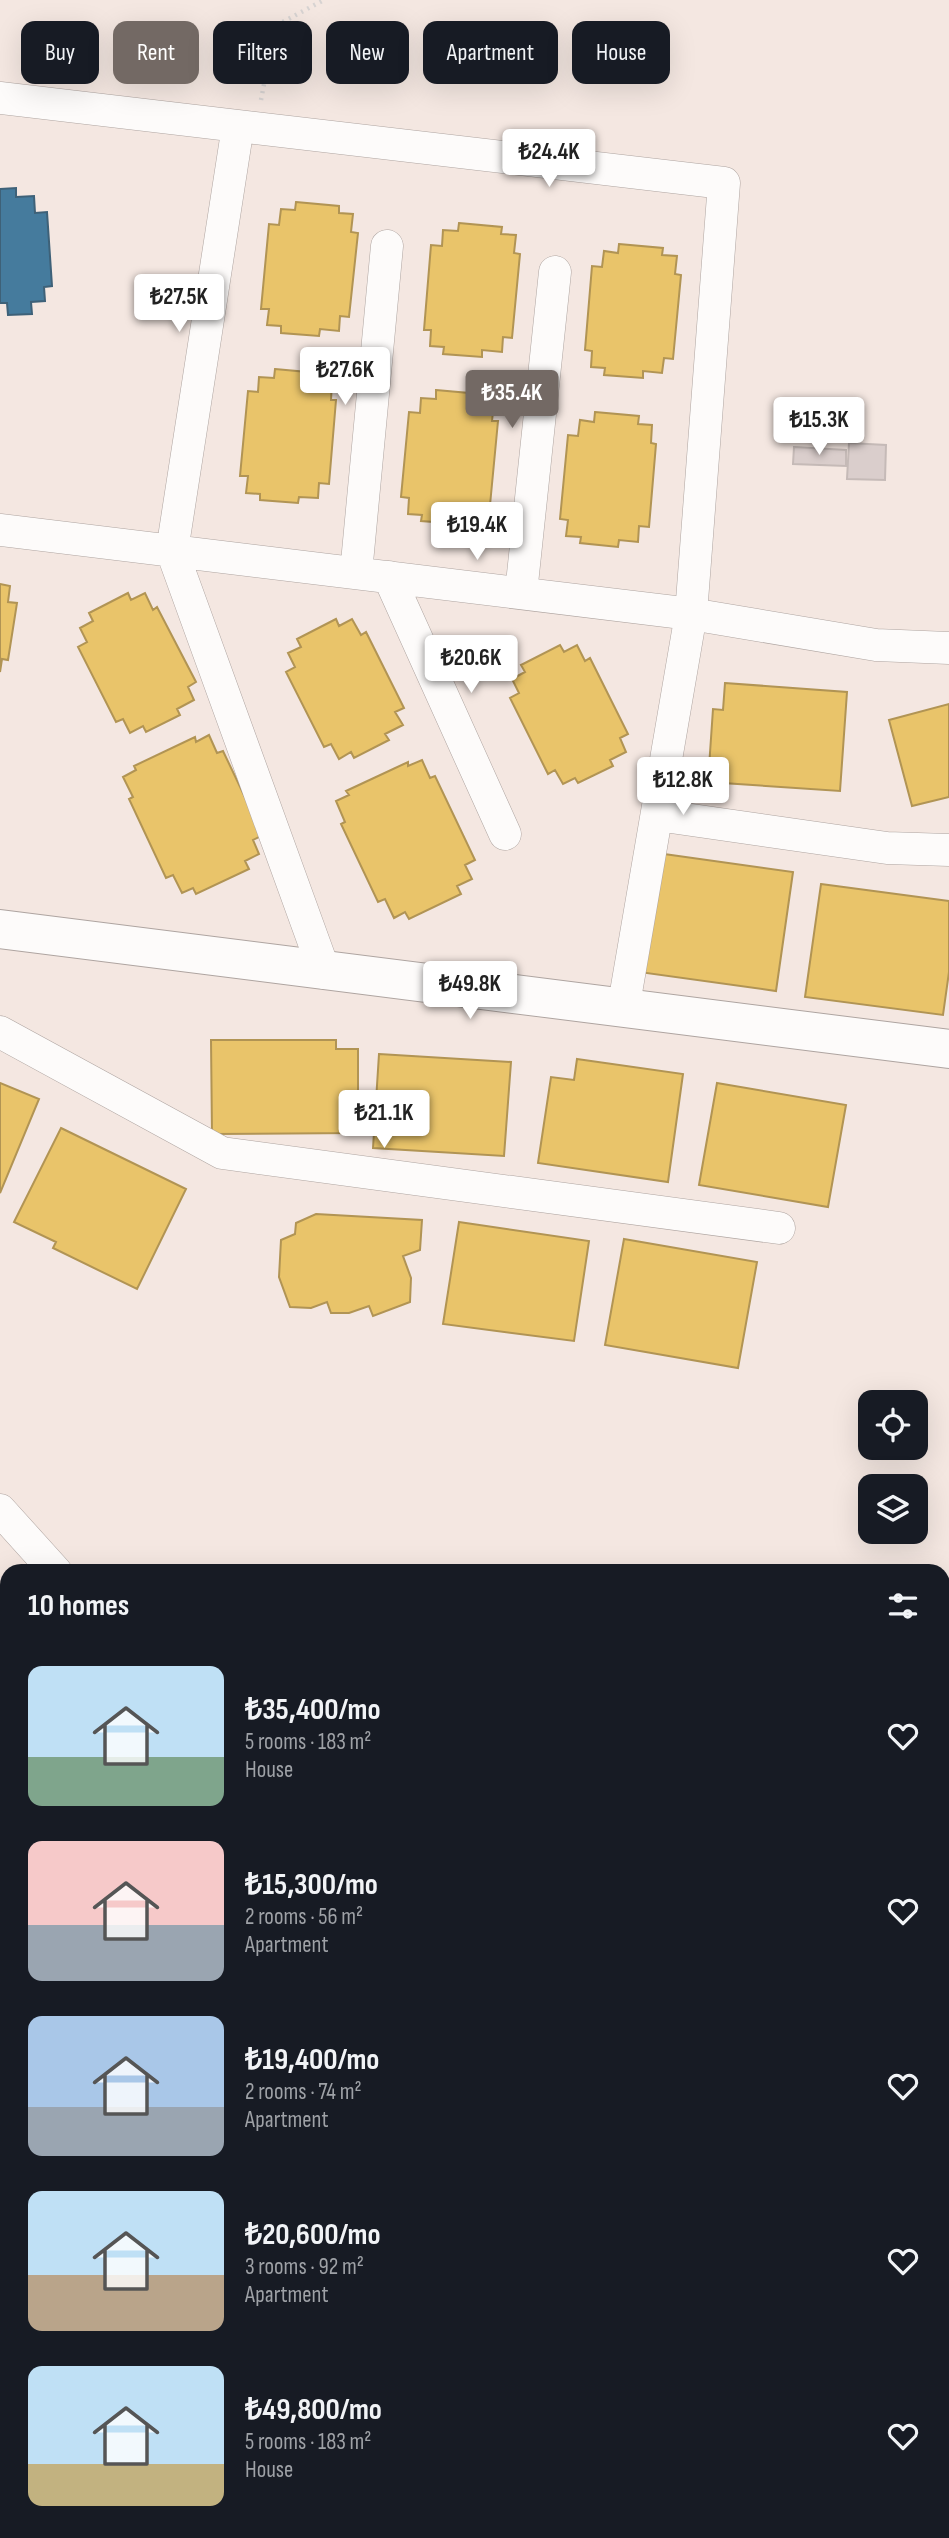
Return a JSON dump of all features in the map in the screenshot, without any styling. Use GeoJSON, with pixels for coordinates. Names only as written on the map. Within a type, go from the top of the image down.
{"type":"FeatureCollection","features":[{"type":"Feature","properties":{"kind":"street"},"geometry":{"type":"LineString","coordinates":[[0,98],[724,183],[691,614],[623,1010]]}},
{"type":"Feature","properties":{"kind":"street"},"geometry":{"type":"LineString","coordinates":[[247,127],[172,551],[325,972]]}},
{"type":"Feature","properties":{"kind":"street"},"geometry":{"type":"LineString","coordinates":[[356,573],[387,246]]}},
{"type":"Feature","properties":{"kind":"street"},"geometry":{"type":"LineString","coordinates":[[521,593],[555,272]]}},
{"type":"Feature","properties":{"kind":"street"},"geometry":{"type":"LineString","coordinates":[[0,530],[691,614],[876,645],[949,648]]}},
{"type":"Feature","properties":{"kind":"street"},"geometry":{"type":"LineString","coordinates":[[388,577],[505,834]]}},
{"type":"Feature","properties":{"kind":"street"},"geometry":{"type":"LineString","coordinates":[[657,815],[887,848],[949,850]]}},
{"type":"Feature","properties":{"kind":"street"},"geometry":{"type":"LineString","coordinates":[[0,929],[623,1010],[949,1049]]}},
{"type":"Feature","properties":{"kind":"street"},"geometry":{"type":"LineString","coordinates":[[0,1032],[222,1153],[779,1228]]}},
{"type":"Feature","properties":{"kind":"street"},"geometry":{"type":"LineString","coordinates":[[0,1510],[49,1564]]}},
{"type":"Feature","properties":{"kind":"path"},"geometry":{"type":"LineString","coordinates":[[247,127],[275,26],[324,0]]}},
{"type":"Feature","properties":{"kind":"building: Homes"},"geometry":{"type":"Polygon","coordinates":[[[296,202],[339,206],[339,213],[353,214],[351,232],[358,233],[349,317],[340,316],[339,331],[320,329],[319,336],[281,333],[281,326],[267,325],[269,309],[261,309],[269,224],[279,225],[281,209],[295,210],[296,202]]]}},
{"type":"Feature","properties":{"kind":"building: Homes"},"geometry":{"type":"Polygon","coordinates":[[[459,223],[502,227],[501,234],[516,235],[514,253],[520,254],[512,338],[503,337],[502,352],[482,350],[482,357],[443,354],[444,347],[430,346],[431,330],[424,330],[431,245],[442,246],[443,230],[458,231],[459,223]]]}},
{"type":"Feature","properties":{"kind":"building: Homes"},"geometry":{"type":"Polygon","coordinates":[[[619,244],[663,248],[662,255],[677,256],[675,274],[681,275],[673,359],[664,358],[662,373],[643,371],[643,378],[604,375],[605,368],[591,367],[592,351],[585,350],[592,266],[602,267],[604,251],[618,253],[619,244]]]}},
{"type":"Feature","properties":{"kind":"building: Homes"},"geometry":{"type":"Polygon","coordinates":[[[275,369],[318,373],[318,381],[332,382],[331,400],[336,400],[329,484],[319,483],[318,498],[299,497],[298,503],[260,500],[260,494],[246,493],[248,476],[240,476],[248,391],[258,392],[259,377],[274,378],[275,369]]]}},
{"type":"Feature","properties":{"kind":"building: Homes"},"geometry":{"type":"Polygon","coordinates":[[[436,390],[480,394],[480,402],[494,403],[492,421],[498,421],[490,505],[481,504],[480,519],[461,518],[460,524],[421,521],[422,515],[408,514],[409,498],[401,497],[409,412],[420,413],[421,398],[436,399],[436,390]]]}},
{"type":"Feature","properties":{"kind":"building: Homes"},"geometry":{"type":"Polygon","coordinates":[[[595,412],[639,416],[638,424],[652,425],[651,443],[656,444],[649,527],[639,526],[638,542],[619,540],[618,547],[580,543],[581,537],[566,536],[568,520],[560,519],[568,435],[578,436],[580,420],[594,422],[595,412]]]}},
{"type":"Feature","properties":{"kind":"building: Homes"},"geometry":{"type":"Polygon","coordinates":[[[0,584],[10,586],[8,602],[17,603],[8,660],[2,659],[0,672],[0,584]]]}},
{"type":"Feature","properties":{"kind":"building: Homes"},"geometry":{"type":"Polygon","coordinates":[[[128,593],[131,600],[145,593],[153,610],[157,607],[196,682],[188,687],[194,700],[177,709],[180,715],[146,732],[143,726],[130,733],[123,719],[116,722],[78,647],[87,642],[80,628],[93,621],[89,613],[128,593]]]}},
{"type":"Feature","properties":{"kind":"building: Homes"},"geometry":{"type":"Polygon","coordinates":[[[336,619],[339,626],[352,619],[361,635],[366,632],[404,708],[395,712],[403,725],[385,734],[389,740],[354,758],[351,752],[339,759],[331,744],[324,747],[286,672],[295,667],[288,653],[301,647],[297,639],[336,619]]]}},
{"type":"Feature","properties":{"kind":"building: Homes"},"geometry":{"type":"Polygon","coordinates":[[[560,645],[564,652],[577,645],[585,661],[590,658],[628,734],[620,738],[626,752],[610,760],[613,766],[578,783],[575,778],[563,784],[555,770],[548,774],[510,698],[519,693],[512,679],[525,672],[521,665],[560,645]]]}},
{"type":"Feature","properties":{"kind":"building: Homes"},"geometry":{"type":"Polygon","coordinates":[[[725,683],[847,692],[840,791],[708,782],[713,709],[723,710],[725,683]]]}},
{"type":"Feature","properties":{"kind":"building: Homes"},"geometry":{"type":"Polygon","coordinates":[[[949,704],[949,797],[912,806],[889,720],[949,704]]]}},
{"type":"Feature","properties":{"kind":"building: Homes"},"geometry":{"type":"Polygon","coordinates":[[[209,735],[217,753],[223,751],[263,835],[253,840],[259,854],[245,861],[249,869],[196,894],[193,888],[182,893],[173,875],[166,878],[129,799],[133,797],[123,777],[136,770],[134,766],[195,737],[196,742],[209,735]]]}},
{"type":"Feature","properties":{"kind":"building: Homes"},"geometry":{"type":"Polygon","coordinates":[[[422,760],[430,778],[435,776],[475,860],[465,865],[472,879],[457,886],[461,894],[409,919],[405,912],[394,918],[385,899],[378,902],[341,824],[345,822],[336,801],[349,795],[346,791],[408,762],[408,766],[422,760]]]}},
{"type":"Feature","properties":{"kind":"building: Homes"},"geometry":{"type":"Polygon","coordinates":[[[657,853],[793,872],[776,991],[639,972],[657,853]]]}},
{"type":"Feature","properties":{"kind":"building: Homes"},"geometry":{"type":"Polygon","coordinates":[[[821,884],[949,901],[949,972],[943,1015],[805,997],[821,884]]]}},
{"type":"Feature","properties":{"kind":"building: Homes"},"geometry":{"type":"Polygon","coordinates":[[[211,1040],[336,1040],[336,1049],[358,1049],[358,1133],[212,1134],[211,1040]]]}},
{"type":"Feature","properties":{"kind":"building: Homes"},"geometry":{"type":"Polygon","coordinates":[[[379,1054],[511,1062],[504,1156],[373,1148],[379,1054]]]}},
{"type":"Feature","properties":{"kind":"building: Homes"},"geometry":{"type":"Polygon","coordinates":[[[577,1059],[683,1074],[668,1182],[538,1163],[551,1077],[574,1080],[577,1059]]]}},
{"type":"Feature","properties":{"kind":"building: Homes"},"geometry":{"type":"Polygon","coordinates":[[[0,1083],[39,1099],[0,1193],[0,1083]]]}},
{"type":"Feature","properties":{"kind":"building: Homes"},"geometry":{"type":"Polygon","coordinates":[[[717,1083],[846,1105],[828,1207],[699,1185],[717,1083]]]}},
{"type":"Feature","properties":{"kind":"building: Homes"},"geometry":{"type":"Polygon","coordinates":[[[61,1128],[186,1189],[137,1289],[53,1248],[56,1242],[14,1222],[61,1128]]]}},
{"type":"Feature","properties":{"kind":"building: Homes"},"geometry":{"type":"Polygon","coordinates":[[[316,1214],[422,1220],[420,1250],[403,1256],[411,1278],[410,1302],[373,1316],[369,1306],[349,1313],[331,1313],[327,1302],[311,1308],[290,1307],[279,1277],[281,1240],[295,1234],[296,1223],[316,1214]]]}},
{"type":"Feature","properties":{"kind":"building: Homes"},"geometry":{"type":"Polygon","coordinates":[[[459,1222],[589,1241],[574,1341],[443,1324],[459,1222]]]}},
{"type":"Feature","properties":{"kind":"building: Homes"},"geometry":{"type":"Polygon","coordinates":[[[624,1239],[757,1262],[738,1368],[605,1345],[624,1239]]]}},
{"type":"Feature","properties":{"kind":"building: Public"},"geometry":{"type":"Polygon","coordinates":[[[16,188],[16,197],[34,196],[35,213],[47,212],[52,286],[44,287],[45,301],[31,302],[32,314],[8,315],[7,303],[0,303],[0,189],[16,188]]]}},
{"type":"Feature","properties":{"kind":"building: Other"},"geometry":{"type":"Polygon","coordinates":[[[849,443],[886,445],[885,480],[847,479],[849,443]]]}},
{"type":"Feature","properties":{"kind":"building: Other"},"geometry":{"type":"Polygon","coordinates":[[[794,447],[846,450],[846,466],[793,464],[794,447]]]}}]}
